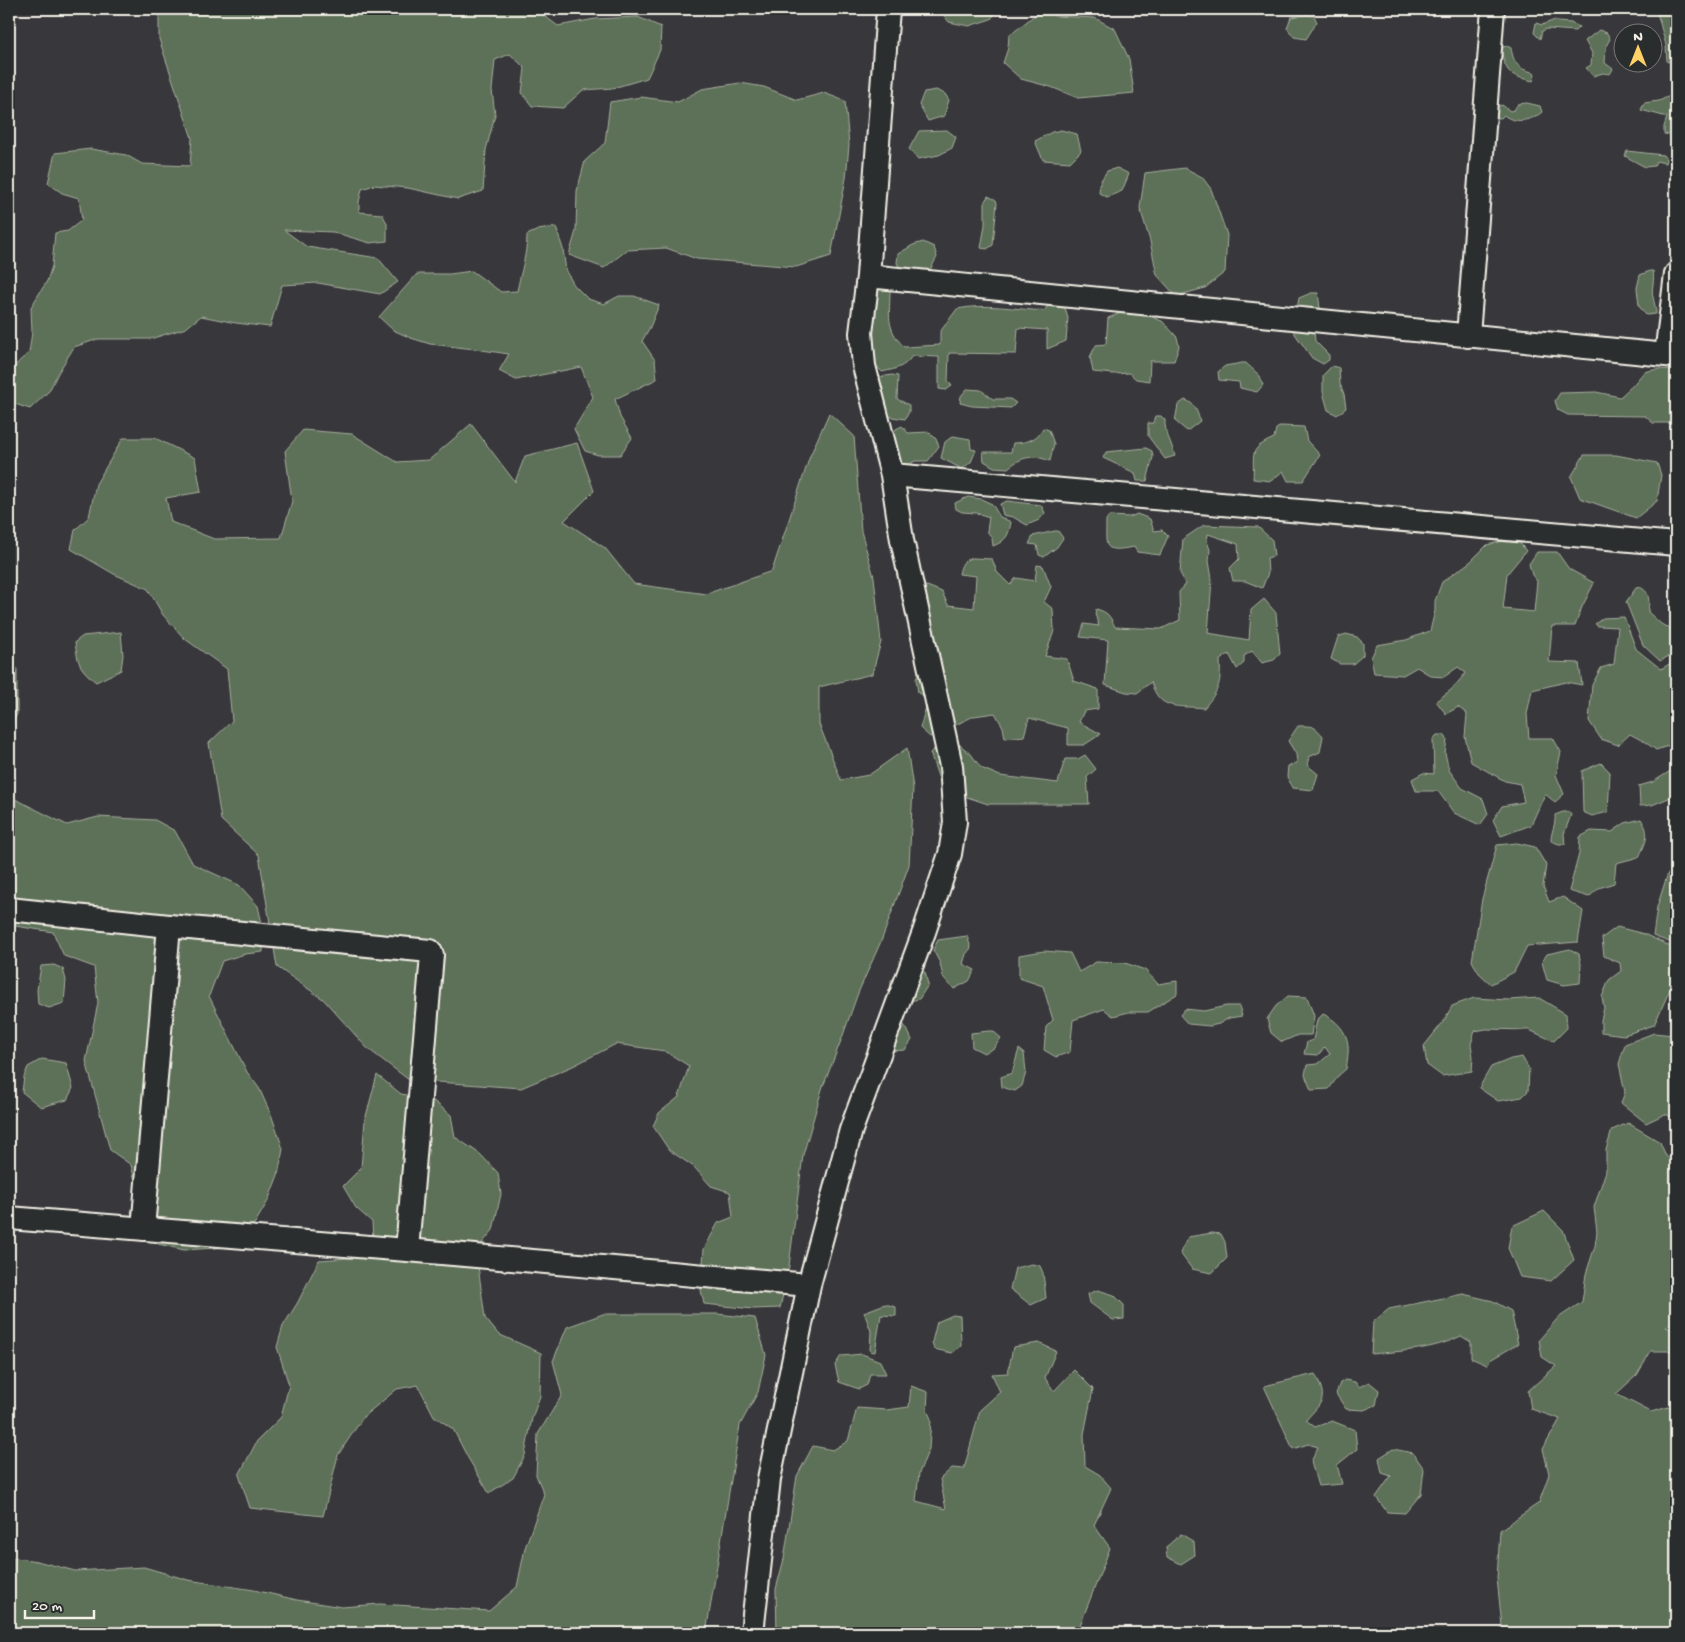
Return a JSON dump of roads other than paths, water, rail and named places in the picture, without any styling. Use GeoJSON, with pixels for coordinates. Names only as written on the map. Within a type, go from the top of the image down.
{"type":"FeatureCollection","features":[{"type":"Feature","properties":{"kind":"street"},"geometry":{"type":"LineString","coordinates":[[752,1633],[769,1479],[810,1285],[851,1130],[933,906],[950,854],[955,822],[951,766],[902,540],[892,475],[864,366],[861,333],[868,276],[888,9]]}},
{"type":"Feature","properties":{"kind":"street"},"geometry":{"type":"LineString","coordinates":[[1468,336],[1493,9]]}},
{"type":"Feature","properties":{"kind":"street"},"geometry":{"type":"LineString","coordinates":[[868,276],[1671,356],[1676,274]]}},
{"type":"Feature","properties":{"kind":"street"},"geometry":{"type":"LineString","coordinates":[[892,475],[1676,544]]}},
{"type":"Feature","properties":{"kind":"street"},"geometry":{"type":"LineString","coordinates":[[9,909],[429,950],[432,952],[407,1250]]}},
{"type":"Feature","properties":{"kind":"street"},"geometry":{"type":"LineString","coordinates":[[144,1229],[169,926]]}},
{"type":"Feature","properties":{"kind":"street"},"geometry":{"type":"LineString","coordinates":[[9,1218],[810,1285]]}}]}
